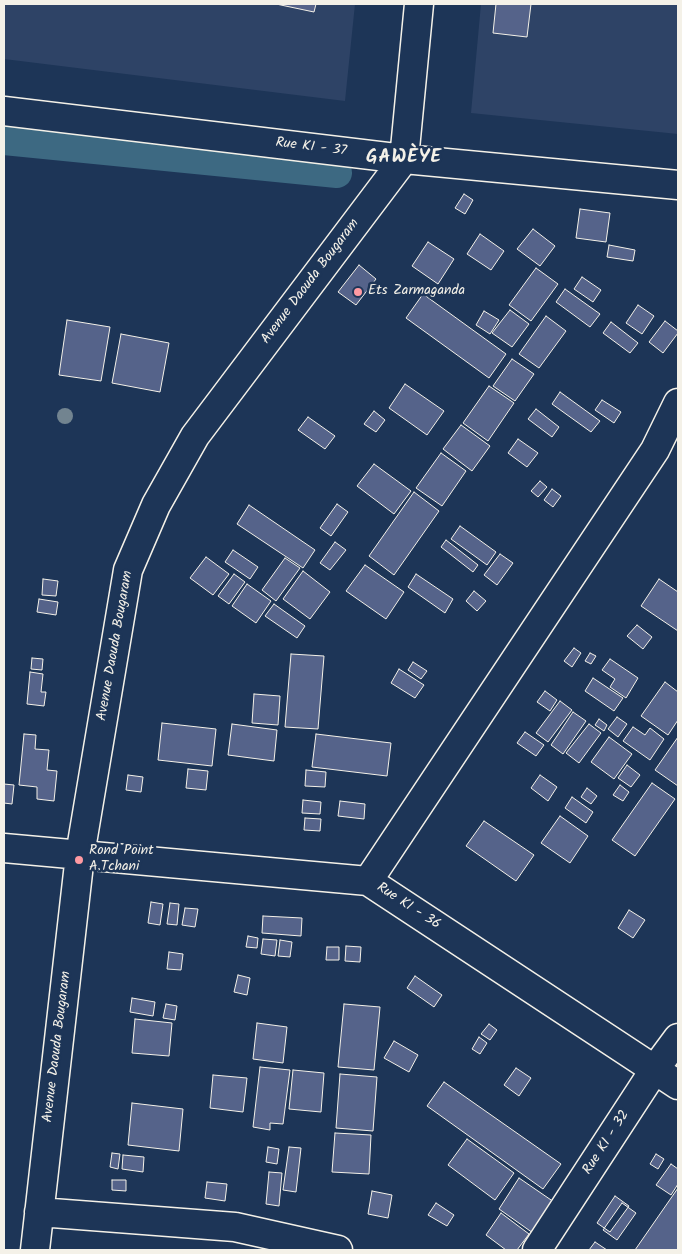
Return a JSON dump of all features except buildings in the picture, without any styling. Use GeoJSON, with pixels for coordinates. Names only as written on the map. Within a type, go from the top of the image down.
{"type":"FeatureCollection","features":[{"type":"Feature","properties":{"kind":"street"},"geometry":{"type":"LineString","coordinates":[[404,159],[419,4]]}},
{"type":"Feature","properties":{"kind":"street","name":"Rue KI - 37"},"geometry":{"type":"LineString","coordinates":[[4,111],[404,159],[678,185]]}},
{"type":"Feature","properties":{"kind":"street","name":"Avenue Daouda Bougaram"},"geometry":{"type":"LineString","coordinates":[[35,1250],[80,855],[128,570],[156,505],[195,436],[404,159]]}},
{"type":"Feature","properties":{"kind":"street"},"geometry":{"type":"LineString","coordinates":[[368,881],[655,450],[678,403]]}},
{"type":"Feature","properties":{"kind":"street","name":"Rue KI - 36"},"geometry":{"type":"LineString","coordinates":[[4,848],[368,881],[678,1085]]}},
{"type":"Feature","properties":{"kind":"street","name":"Rue KI - 32"},"geometry":{"type":"LineString","coordinates":[[537,1250],[678,1038]]}},
{"type":"Feature","properties":{"kind":"street"},"geometry":{"type":"LineString","coordinates":[[39,1212],[235,1228],[338,1250]]}},
{"type":"Feature","properties":{"kind":"shaded area"},"geometry":{"type":"Polygon","coordinates":[[[4,4],[355,4],[345,101],[4,59],[4,4]]]}},
{"type":"Feature","properties":{"kind":"shaded area"},"geometry":{"type":"Polygon","coordinates":[[[481,4],[678,4],[678,134],[471,113],[481,4]]]}},
{"type":"Feature","properties":{"kind":"waterway"},"geometry":{"type":"LineString","coordinates":[[4,140],[337,173]]}},
{"type":"Feature","properties":{"kind":"place","name":"Ets Zarmaganda"},"geometry":{"type":"Point","coordinates":[358,292]}},
{"type":"Feature","properties":{"kind":"place","name":"Rond Point A.Tchani"},"geometry":{"type":"Point","coordinates":[79,860]}},
{"type":"Feature","properties":{"kind":"district","name":"GAWÈYE"},"geometry":{"type":"Point","coordinates":[404,159]}}]}
